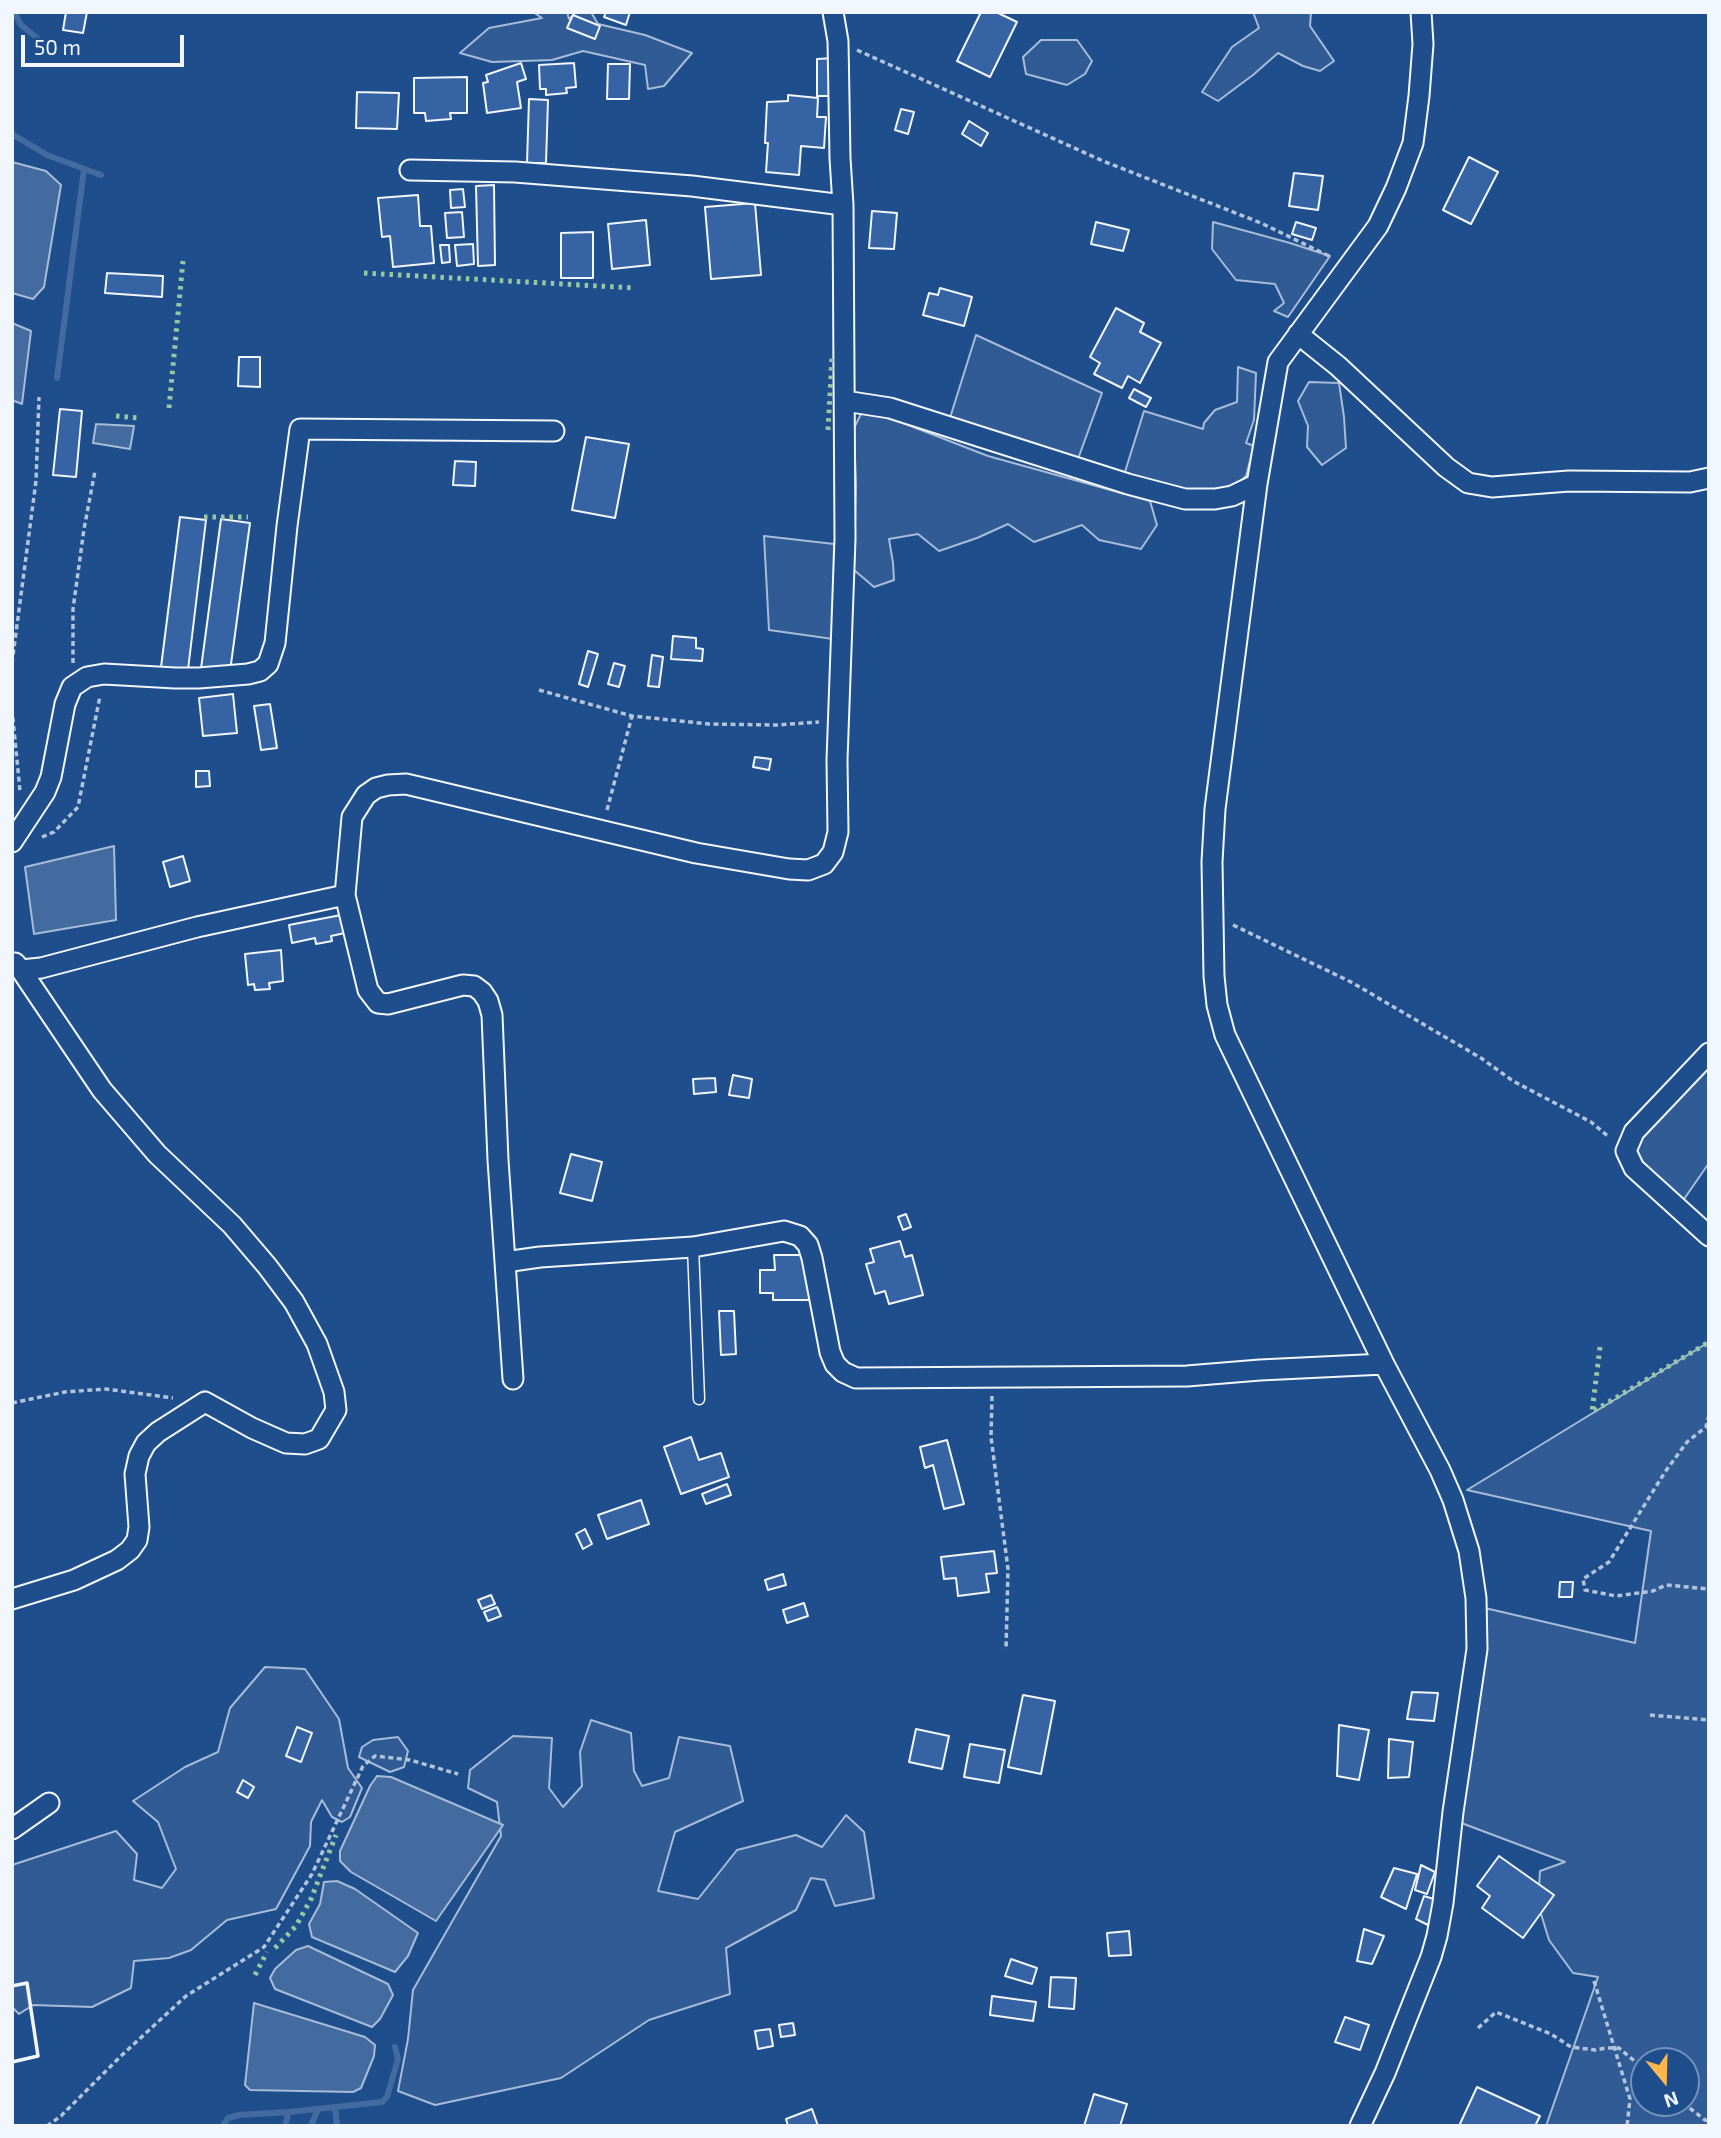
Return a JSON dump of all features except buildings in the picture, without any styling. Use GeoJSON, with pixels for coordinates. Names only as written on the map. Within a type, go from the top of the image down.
{"type":"FeatureCollection","features":[{"type":"Feature","properties":{"kind":"street"},"geometry":{"type":"LineString","coordinates":[[513,1379],[498,1160],[492,1015],[488,1001],[474,986],[463,985],[387,1004],[378,1003],[368,990],[345,895],[352,817],[366,795],[376,788],[406,784],[696,853],[789,869],[808,870],[824,864],[833,852],[838,832],[845,539],[845,401],[838,41],[833,12]]}},
{"type":"Feature","properties":{"kind":"street"},"geometry":{"type":"LineString","coordinates":[[1360,2126],[1385,2073],[1437,1936],[1477,1649],[1476,1598],[1469,1551],[1453,1500],[1440,1470],[1384,1364],[1226,1034],[1217,1005],[1212,915],[1215,810],[1257,484],[1278,362],[1378,226],[1396,188],[1413,143],[1423,44],[1421,12]]}},
{"type":"Feature","properties":{"kind":"street"},"geometry":{"type":"LineString","coordinates":[[410,170],[515,172],[692,186],[843,205]]}},
{"type":"Feature","properties":{"kind":"street"},"geometry":{"type":"LineString","coordinates":[[1298,334],[1338,366],[1446,467],[1468,483],[1492,487],[1569,481],[1690,482],[1709,478]]}},
{"type":"Feature","properties":{"kind":"street"},"geometry":{"type":"LineString","coordinates":[[845,401],[890,408],[1128,484],[1185,499],[1231,496],[1257,484]]}},
{"type":"Feature","properties":{"kind":"street"},"geometry":{"type":"LineString","coordinates":[[23,837],[51,777],[65,704],[72,687],[87,677],[104,674],[199,678],[248,674],[260,671],[268,664],[275,643],[286,526],[300,429],[554,431]]}},
{"type":"Feature","properties":{"kind":"street"},"geometry":{"type":"LineString","coordinates":[[16,965],[41,968],[197,927],[345,895]]}},
{"type":"Feature","properties":{"kind":"street"},"geometry":{"type":"LineString","coordinates":[[12,1600],[74,1580],[117,1560],[130,1550],[137,1540],[139,1528],[135,1474],[139,1456],[146,1443],[158,1432],[205,1402],[286,1443],[305,1444],[319,1439],[336,1410],[334,1392],[317,1344],[294,1302],[232,1225],[157,1154],[102,1090],[16,965]]}},
{"type":"Feature","properties":{"kind":"street"},"geometry":{"type":"LineString","coordinates":[[1709,1053],[1634,1132],[1626,1151],[1634,1168],[1709,1236]]}},
{"type":"Feature","properties":{"kind":"street"},"geometry":{"type":"LineString","coordinates":[[506,1262],[540,1257],[693,1247],[784,1231],[800,1236],[808,1245],[812,1258],[830,1352],[843,1373],[856,1378],[1187,1377],[1259,1370],[1384,1364]]}},
{"type":"Feature","properties":{"kind":"street"},"geometry":{"type":"LineString","coordinates":[[12,1829],[49,1803]]}},
{"type":"Feature","properties":{"kind":"lane"},"geometry":{"type":"LineString","coordinates":[[693,1247],[699,1399]]}},
{"type":"Feature","properties":{"kind":"path"},"geometry":{"type":"LineString","coordinates":[[838,41],[1103,161],[1261,223],[1349,265]]}},
{"type":"Feature","properties":{"kind":"path"},"geometry":{"type":"LineString","coordinates":[[12,663],[36,481],[39,397]]}},
{"type":"Feature","properties":{"kind":"path"},"geometry":{"type":"LineString","coordinates":[[72,687],[73,609],[95,471]]}},
{"type":"Feature","properties":{"kind":"path"},"geometry":{"type":"LineString","coordinates":[[12,709],[23,837],[54,832],[78,807],[104,674]]}},
{"type":"Feature","properties":{"kind":"path"},"geometry":{"type":"LineString","coordinates":[[539,690],[632,716],[777,725],[839,720]]}},
{"type":"Feature","properties":{"kind":"path"},"geometry":{"type":"LineString","coordinates":[[601,829],[632,716]]}},
{"type":"Feature","properties":{"kind":"path"},"geometry":{"type":"LineString","coordinates":[[1212,915],[1351,982],[1481,1058],[1513,1081],[1591,1122],[1626,1151]]}},
{"type":"Feature","properties":{"kind":"path"},"geometry":{"type":"LineString","coordinates":[[992,1377],[991,1437],[1008,1569],[1006,1650]]}},
{"type":"Feature","properties":{"kind":"path"},"geometry":{"type":"LineString","coordinates":[[12,1404],[65,1391],[106,1390],[205,1402]]}},
{"type":"Feature","properties":{"kind":"path"},"geometry":{"type":"LineString","coordinates":[[1709,1415],[1706,1427],[1687,1442],[1665,1472],[1609,1562],[1583,1579],[1584,1590],[1616,1596],[1653,1591],[1666,1585],[1709,1590]]}},
{"type":"Feature","properties":{"kind":"path"},"geometry":{"type":"LineString","coordinates":[[1650,1715],[1709,1720]]}},
{"type":"Feature","properties":{"kind":"path"},"geometry":{"type":"LineString","coordinates":[[47,2126],[61,2116],[186,1996],[264,1947],[313,1874],[331,1830],[363,1766],[375,1756],[410,1760],[458,1774]]}},
{"type":"Feature","properties":{"kind":"path"},"geometry":{"type":"LineString","coordinates":[[1594,1981],[1630,2099],[1626,2126]]}},
{"type":"Feature","properties":{"kind":"path"},"geometry":{"type":"LineString","coordinates":[[1478,2028],[1496,2012],[1551,2034],[1571,2047],[1595,2050],[1619,2048],[1630,2057]]}},
{"type":"Feature","properties":{"kind":"shaded area"},"geometry":{"type":"Polygon","coordinates":[[[533,12],[567,12],[569,19],[576,12],[591,12],[598,24],[645,35],[692,53],[664,86],[648,89],[645,65],[583,51],[552,60],[492,62],[460,53],[489,28],[542,18],[533,12]]]}},
{"type":"Feature","properties":{"kind":"shaded area"},"geometry":{"type":"Polygon","coordinates":[[[1253,12],[1311,12],[1310,26],[1334,61],[1320,71],[1303,66],[1278,53],[1218,101],[1202,92],[1232,47],[1259,28],[1253,12]]]}},
{"type":"Feature","properties":{"kind":"shaded area"},"geometry":{"type":"Polygon","coordinates":[[[1041,40],[1077,40],[1092,61],[1085,74],[1067,85],[1026,74],[1023,57],[1041,40]]]}},
{"type":"Feature","properties":{"kind":"shaded area"},"geometry":{"type":"Polygon","coordinates":[[[12,162],[46,171],[61,185],[44,287],[33,299],[12,293],[12,162]]]}},
{"type":"Feature","properties":{"kind":"shaded area"},"geometry":{"type":"Polygon","coordinates":[[[1213,222],[1330,256],[1288,317],[1274,311],[1284,303],[1275,284],[1236,280],[1212,249],[1213,222]]]}},
{"type":"Feature","properties":{"kind":"shaded area"},"geometry":{"type":"Polygon","coordinates":[[[12,323],[31,331],[22,404],[12,400],[12,323]]]}},
{"type":"Feature","properties":{"kind":"shaded area"},"geometry":{"type":"Polygon","coordinates":[[[976,335],[1102,393],[1078,459],[949,421],[976,335]]]}},
{"type":"Feature","properties":{"kind":"shaded area"},"geometry":{"type":"Polygon","coordinates":[[[1238,367],[1256,373],[1254,420],[1246,443],[1254,446],[1246,476],[1232,489],[1197,493],[1124,475],[1144,411],[1203,429],[1204,423],[1215,410],[1237,402],[1238,367]]]}},
{"type":"Feature","properties":{"kind":"shaded area"},"geometry":{"type":"Polygon","coordinates":[[[1309,382],[1339,383],[1346,448],[1322,465],[1307,447],[1308,426],[1298,401],[1309,382]]]}},
{"type":"Feature","properties":{"kind":"shaded area"},"geometry":{"type":"Polygon","coordinates":[[[862,412],[885,416],[988,456],[1150,501],[1157,525],[1141,549],[1099,540],[1082,525],[1034,542],[1008,524],[939,551],[918,534],[889,539],[894,580],[874,587],[854,570],[854,428],[862,412]]]}},
{"type":"Feature","properties":{"kind":"shaded area"},"geometry":{"type":"Polygon","coordinates":[[[96,424],[134,426],[130,449],[93,443],[96,424]]]}},
{"type":"Feature","properties":{"kind":"shaded area"},"geometry":{"type":"Polygon","coordinates":[[[764,536],[834,544],[833,639],[769,630],[764,536]]]}},
{"type":"Feature","properties":{"kind":"shaded area"},"geometry":{"type":"Polygon","coordinates":[[[114,846],[116,920],[34,934],[25,867],[114,846]]]}},
{"type":"Feature","properties":{"kind":"shaded area"},"geometry":{"type":"Polygon","coordinates":[[[1709,1062],[1709,1163],[1682,1202],[1640,1165],[1632,1150],[1638,1132],[1709,1062]]]}},
{"type":"Feature","properties":{"kind":"shaded area"},"geometry":{"type":"Polygon","coordinates":[[[1709,1342],[1709,2126],[1546,2126],[1598,1977],[1573,1973],[1549,1940],[1538,1904],[1540,1871],[1565,1862],[1456,1821],[1485,1608],[1635,1643],[1651,1531],[1467,1490],[1709,1342]]]}},
{"type":"Feature","properties":{"kind":"shaded area"},"geometry":{"type":"Polygon","coordinates":[[[265,1667],[305,1669],[339,1719],[348,1768],[362,1788],[350,1817],[342,1822],[332,1817],[322,1800],[311,1822],[310,1846],[276,1909],[227,1920],[191,1950],[169,1958],[134,1961],[131,1988],[92,2007],[33,2005],[19,2014],[12,2007],[12,1865],[116,1831],[137,1854],[134,1880],[162,1888],[176,1869],[158,1822],[133,1801],[185,1767],[218,1752],[230,1708],[265,1667]]]}},
{"type":"Feature","properties":{"kind":"shaded area"},"geometry":{"type":"Polygon","coordinates":[[[591,1720],[631,1733],[634,1771],[642,1786],[669,1778],[679,1737],[730,1746],[743,1801],[675,1832],[658,1891],[698,1899],[737,1850],[796,1835],[822,1847],[846,1815],[864,1832],[874,1898],[835,1906],[825,1880],[811,1878],[796,1910],[726,1948],[730,1994],[649,2020],[561,2078],[435,2105],[398,2091],[408,2039],[413,1990],[501,1836],[497,1802],[468,1788],[470,1770],[513,1736],[552,1738],[549,1788],[563,1807],[582,1786],[580,1752],[591,1720]]]}},
{"type":"Feature","properties":{"kind":"shaded area"},"geometry":{"type":"Polygon","coordinates":[[[398,1737],[408,1751],[404,1767],[390,1772],[359,1757],[362,1747],[373,1740],[398,1737]]]}},
{"type":"Feature","properties":{"kind":"shaded area"},"geometry":{"type":"Polygon","coordinates":[[[377,1776],[391,1777],[503,1825],[436,1921],[351,1872],[340,1861],[340,1851],[377,1776]]]}},
{"type":"Feature","properties":{"kind":"shaded area"},"geometry":{"type":"Polygon","coordinates":[[[337,1881],[355,1889],[418,1933],[408,1956],[395,1972],[312,1937],[309,1924],[320,1904],[324,1882],[337,1881]]]}},
{"type":"Feature","properties":{"kind":"shaded area"},"geometry":{"type":"Polygon","coordinates":[[[308,1946],[388,1984],[393,1995],[380,2019],[372,2027],[275,1989],[270,1978],[275,1969],[296,1950],[308,1946]]]}},
{"type":"Feature","properties":{"kind":"shaded area"},"geometry":{"type":"Polygon","coordinates":[[[254,2003],[365,2037],[375,2045],[374,2056],[361,2088],[353,2092],[250,2090],[245,2085],[254,2003]]]}},
{"type":"Feature","properties":{"kind":"waterway"},"geometry":{"type":"LineString","coordinates":[[14,12],[21,25],[42,42]]}},
{"type":"Feature","properties":{"kind":"waterway"},"geometry":{"type":"LineString","coordinates":[[12,134],[47,155],[101,175]]}},
{"type":"Feature","properties":{"kind":"waterway"},"geometry":{"type":"LineString","coordinates":[[57,378],[84,169]]}},
{"type":"Feature","properties":{"kind":"waterway"},"geometry":{"type":"LineString","coordinates":[[223,2126],[228,2118],[239,2115],[382,2102],[387,2097],[398,2059],[395,2047]]}},
{"type":"Feature","properties":{"kind":"waterway"},"geometry":{"type":"LineString","coordinates":[[335,2107],[337,2126]]}},
{"type":"Feature","properties":{"kind":"waterway"},"geometry":{"type":"LineString","coordinates":[[311,2126],[318,2109]]}},
{"type":"Feature","properties":{"kind":"waterway"},"geometry":{"type":"LineString","coordinates":[[285,2126],[289,2112]]}},
{"type":"Feature","properties":{"kind":"hedge"},"geometry":{"type":"LineString","coordinates":[[169,408],[183,261]]}},
{"type":"Feature","properties":{"kind":"hedge"},"geometry":{"type":"LineString","coordinates":[[364,273],[635,288]]}},
{"type":"Feature","properties":{"kind":"hedge"},"geometry":{"type":"LineString","coordinates":[[828,430],[832,357]]}},
{"type":"Feature","properties":{"kind":"hedge"},"geometry":{"type":"LineString","coordinates":[[116,416],[140,418]]}},
{"type":"Feature","properties":{"kind":"hedge"},"geometry":{"type":"LineString","coordinates":[[204,517],[248,517]]}},
{"type":"Feature","properties":{"kind":"hedge"},"geometry":{"type":"LineString","coordinates":[[1600,1347],[1592,1412],[1709,1342]]}},
{"type":"Feature","properties":{"kind":"hedge"},"geometry":{"type":"LineString","coordinates":[[275,1948],[296,1926],[311,1899],[336,1835]]}},
{"type":"Feature","properties":{"kind":"hedge"},"geometry":{"type":"LineString","coordinates":[[255,1975],[267,1952]]}},
{"type":"Feature","properties":{"kind":"wall"},"geometry":{"type":"LineString","coordinates":[[12,1986],[27,1983],[38,2056],[12,2062]]}}]}
